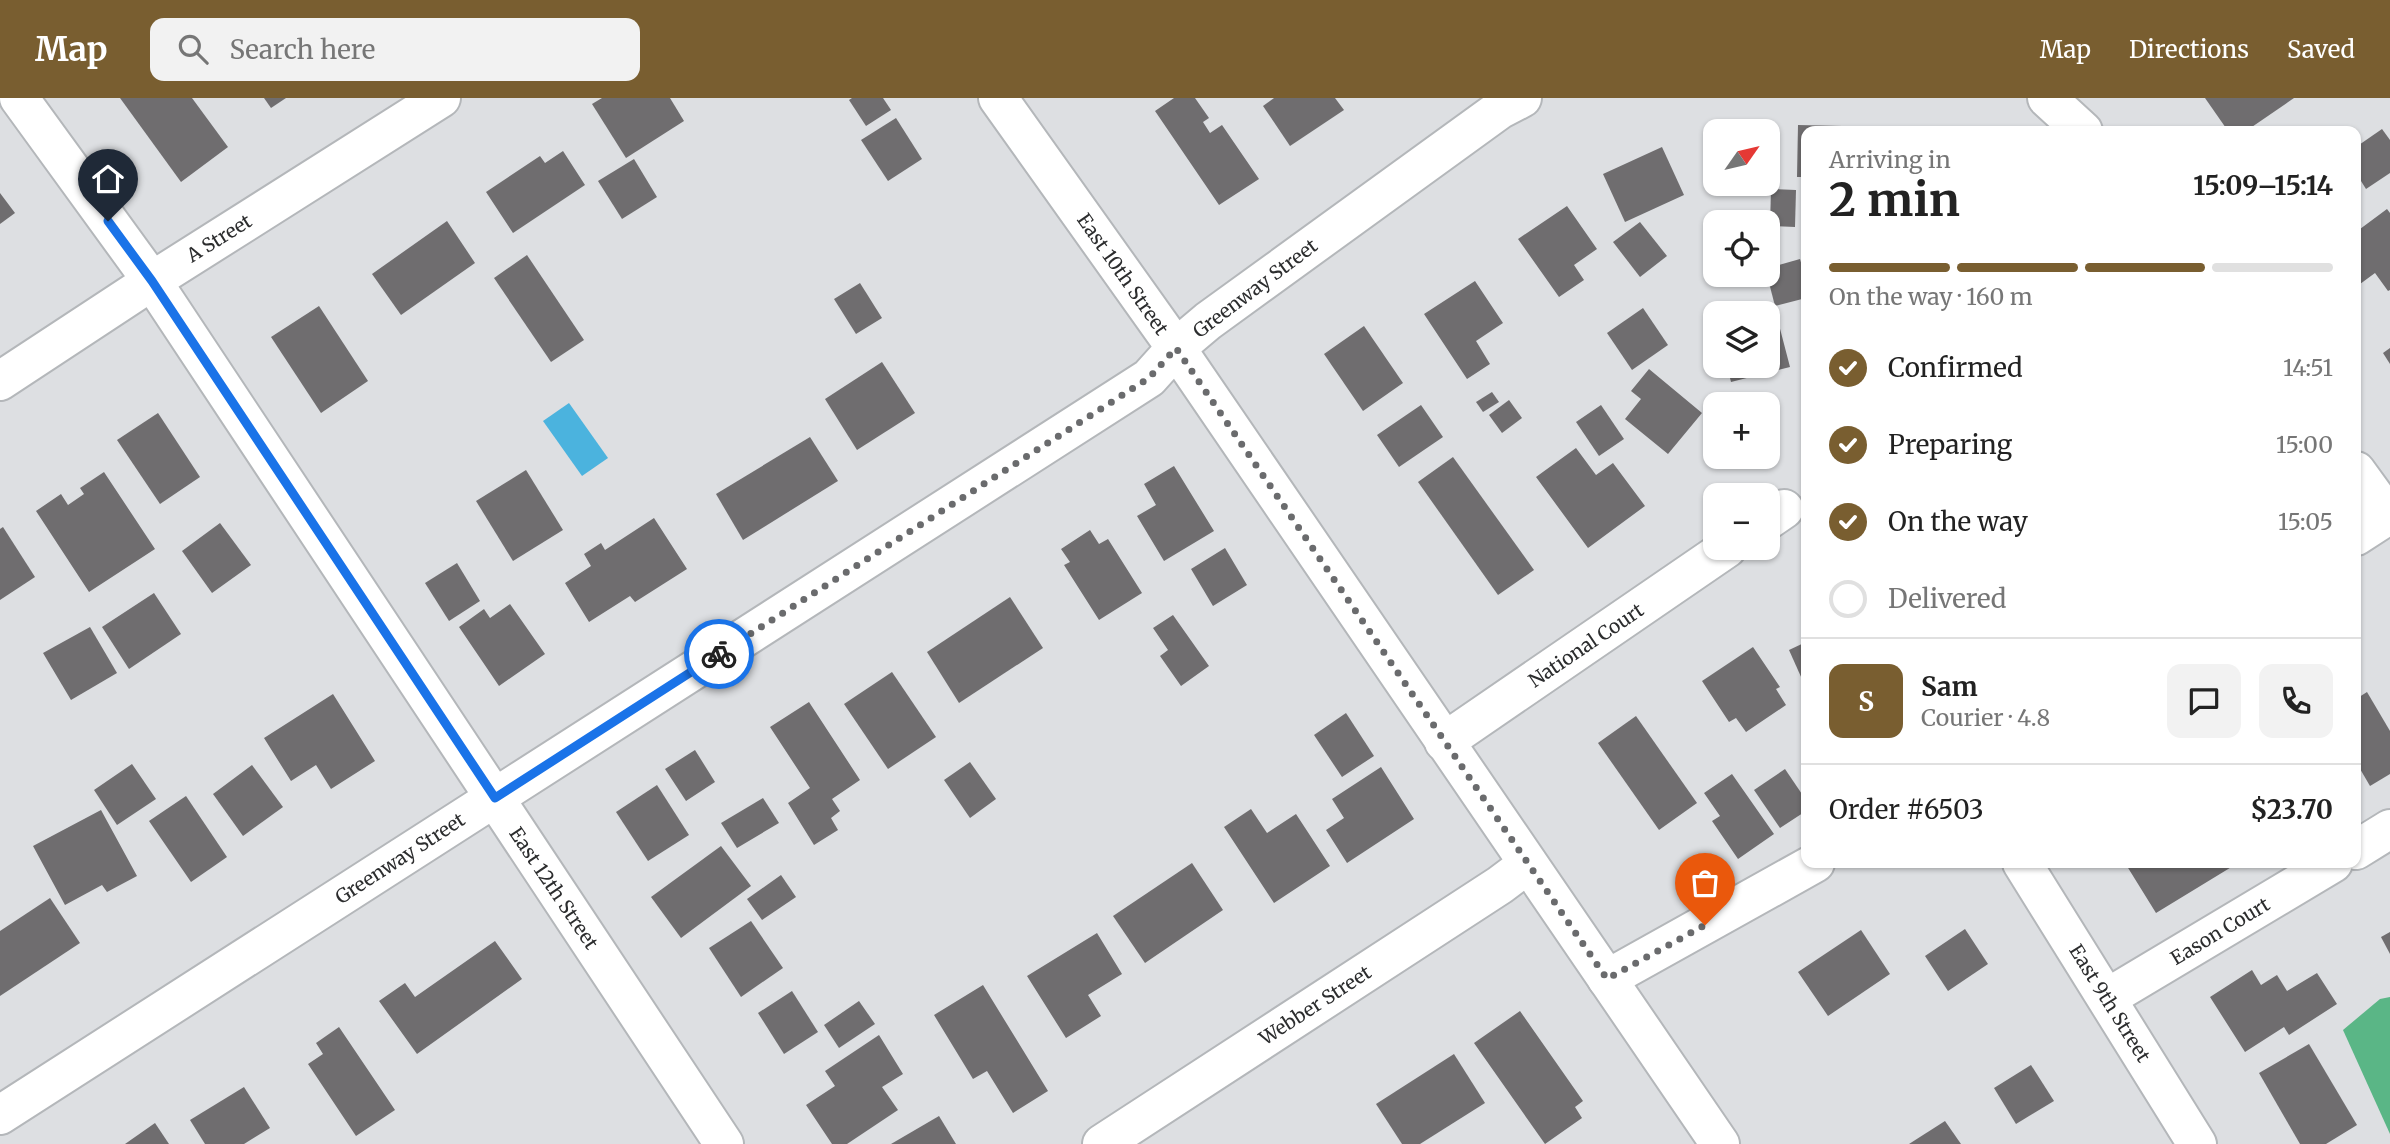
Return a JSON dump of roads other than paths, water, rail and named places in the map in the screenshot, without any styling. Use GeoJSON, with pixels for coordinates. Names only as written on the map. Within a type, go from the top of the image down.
{"type":"FeatureCollection","features":[{"type":"Feature","properties":{"kind":"street","name":"East 12th Street"},"geometry":{"type":"LineString","coordinates":[[19,98],[152,281],[724,1144]]}},
{"type":"Feature","properties":{"kind":"street","name":"A Street"},"geometry":{"type":"LineString","coordinates":[[0,382],[152,281],[395,110],[441,98]]}},
{"type":"Feature","properties":{"kind":"street","name":"East 10th Street"},"geometry":{"type":"LineString","coordinates":[[998,98],[1176,348],[1720,1144]]}},
{"type":"Feature","properties":{"kind":"street","name":"Greenway Street"},"geometry":{"type":"LineString","coordinates":[[0,1115],[1149,378],[1176,348],[1208,321],[1488,118],[1522,98]]}},
{"type":"Feature","properties":{"kind":"street"},"geometry":{"type":"LineString","coordinates":[[2046,98],[2077,126]]}},
{"type":"Feature","properties":{"kind":"street"},"geometry":{"type":"LineString","coordinates":[[2361,478],[2389,515],[2361,533]]}},
{"type":"Feature","properties":{"kind":"street","name":"National Court"},"geometry":{"type":"LineString","coordinates":[[1444,742],[1709,560]]}},
{"type":"Feature","properties":{"kind":"street"},"geometry":{"type":"LineString","coordinates":[[2361,847],[2390,829]]}},
{"type":"Feature","properties":{"kind":"street","name":"Webber Street"},"geometry":{"type":"LineString","coordinates":[[1102,1144],[1500,885],[1528,864]]}},
{"type":"Feature","properties":{"kind":"street"},"geometry":{"type":"LineString","coordinates":[[1607,979],[1806,868]]}},
{"type":"Feature","properties":{"kind":"street","name":"East 9th Street"},"geometry":{"type":"LineString","coordinates":[[2025,868],[2197,1144]]}},
{"type":"Feature","properties":{"kind":"street","name":"Eason Court"},"geometry":{"type":"LineString","coordinates":[[2107,998],[2325,868]]}},
{"type":"Feature","properties":{"kind":"water"},"geometry":{"type":"Polygon","coordinates":[[[569,403],[608,458],[582,476],[543,421],[569,403]]]}}]}
